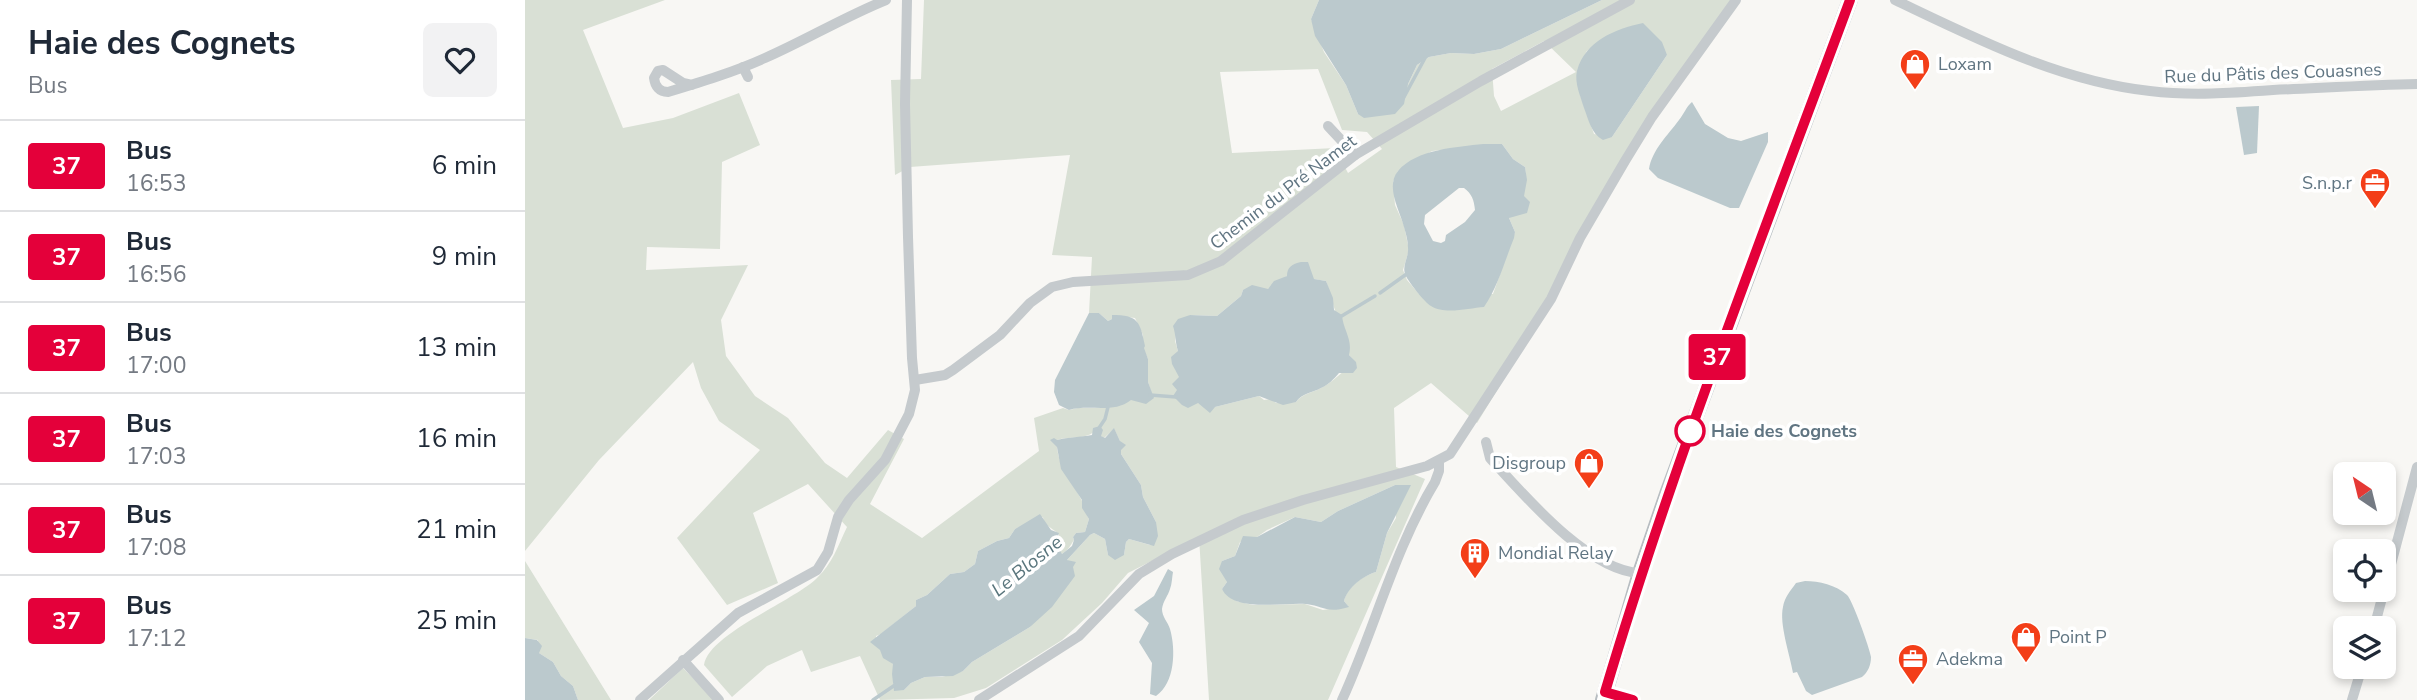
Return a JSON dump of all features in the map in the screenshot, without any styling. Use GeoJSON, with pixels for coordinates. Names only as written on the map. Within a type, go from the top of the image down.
{"type":"FeatureCollection","features":[{"type":"Feature","properties":{"kind":"main road"},"geometry":{"type":"LineString","coordinates":[[1604,696],[1640,573],[1850,0]]}},
{"type":"Feature","properties":{"kind":"street"},"geometry":{"type":"LineString","coordinates":[[692,85],[745,72],[886,0]]}},
{"type":"Feature","properties":{"kind":"street"},"geometry":{"type":"LineString","coordinates":[[640,700],[738,613],[817,570],[824,561],[838,517],[849,500],[885,460],[913,401],[915,380],[912,358],[905,104],[907,0]]}},
{"type":"Feature","properties":{"kind":"street","name":"Chemin du Pré Namet"},"geometry":{"type":"LineString","coordinates":[[915,380],[945,375],[953,370],[1000,335],[1030,303],[1052,287],[1073,282],[1171,278],[1204,270],[1238,249],[1355,155],[1458,94],[1630,0]]}},
{"type":"Feature","properties":{"kind":"street"},"geometry":{"type":"LineString","coordinates":[[979,700],[1079,636],[1139,574],[1172,554],[1243,520],[1439,461],[1456,449],[1480,406],[1551,299],[1580,238],[1652,117],[1736,0]]}},
{"type":"Feature","properties":{"kind":"street","name":"Rue du Pâtis des Couasnes"},"geometry":{"type":"LineString","coordinates":[[1895,0],[2031,62],[2064,74],[2131,89],[2170,93],[2218,93],[2417,84]]}},
{"type":"Feature","properties":{"kind":"street"},"geometry":{"type":"LineString","coordinates":[[1328,125],[1355,155]]}},
{"type":"Feature","properties":{"kind":"street"},"geometry":{"type":"LineString","coordinates":[[1486,442],[1490,458],[1560,529],[1597,557],[1615,566],[1640,573]]}},
{"type":"Feature","properties":{"kind":"street"},"geometry":{"type":"LineString","coordinates":[[1342,700],[1365,648],[1395,564],[1435,482],[1439,461]]}},
{"type":"Feature","properties":{"kind":"street"},"geometry":{"type":"LineString","coordinates":[[2377,616],[2417,467]]}},
{"type":"Feature","properties":{"kind":"street"},"geometry":{"type":"LineString","coordinates":[[683,660],[719,700]]}},
{"type":"Feature","properties":{"kind":"street"},"geometry":{"type":"LineString","coordinates":[[2352,700],[2359,679]]}},
{"type":"Feature","properties":{"kind":"street"},"geometry":{"type":"LineString","coordinates":[[1604,696],[1633,700]]}},
{"type":"Feature","properties":{"kind":"shaded area"},"geometry":{"type":"Polygon","coordinates":[[[525,0],[665,0],[583,30],[623,128],[673,118],[739,93],[760,145],[722,162],[720,249],[647,247],[646,270],[748,265],[721,320],[726,356],[755,396],[788,418],[825,463],[847,478],[888,430],[904,439],[870,504],[922,538],[1039,451],[1034,418],[1063,408],[1108,408],[1131,399],[1153,398],[1148,382],[1148,359],[1143,348],[1143,335],[1135,318],[1112,315],[1112,319],[1108,321],[1099,313],[1089,313],[1092,257],[1052,255],[1070,155],[910,167],[895,175],[891,80],[921,79],[924,0],[1319,0],[1311,19],[1324,52],[1346,85],[1358,114],[1408,84],[1417,65],[1429,57],[1501,49],[1602,0],[1737,0],[1649,127],[1582,237],[1556,294],[1477,423],[1431,383],[1394,408],[1396,467],[1425,479],[1328,700],[1209,700],[1199,537],[1128,573],[1102,603],[1062,640],[986,688],[954,698],[880,700],[860,656],[811,672],[802,650],[767,666],[732,697],[704,665],[709,653],[735,630],[817,578],[831,561],[847,527],[808,484],[753,513],[778,583],[727,605],[677,538],[760,450],[719,421],[701,388],[693,362],[599,460],[525,551],[525,0]],[[1544,41],[1492,69],[1494,96],[1501,111],[1576,72],[1544,41]],[[1594,45],[1586,52],[1580,95],[1594,134],[1612,137],[1667,55],[1594,45]],[[1318,69],[1220,72],[1232,153],[1335,148],[1348,173],[1382,149],[1367,132],[1342,130],[1318,69]],[[1502,144],[1432,151],[1398,171],[1393,182],[1395,205],[1404,225],[1409,250],[1403,270],[1407,280],[1419,294],[1493,294],[1515,232],[1509,218],[1523,194],[1525,167],[1513,159],[1502,144]],[[1309,270],[1287,276],[1268,289],[1243,290],[1241,296],[1217,316],[1190,315],[1176,334],[1178,351],[1175,369],[1198,403],[1215,407],[1259,396],[1276,403],[1296,402],[1329,383],[1355,362],[1349,355],[1347,336],[1326,281],[1313,279],[1309,270]],[[1114,429],[1104,438],[1094,432],[1057,440],[1061,464],[1089,519],[1085,532],[1076,533],[1070,546],[1062,554],[1056,545],[1059,534],[1044,523],[1043,517],[1015,529],[1009,538],[978,551],[975,564],[964,572],[950,574],[927,595],[916,600],[916,606],[876,636],[876,645],[893,664],[893,686],[904,690],[911,683],[925,677],[942,677],[963,671],[972,662],[1030,627],[1073,571],[1067,560],[1090,535],[1094,533],[1105,539],[1108,555],[1124,555],[1129,539],[1150,545],[1156,522],[1143,497],[1141,485],[1121,454],[1120,441],[1114,429]],[[1395,485],[1338,511],[1321,522],[1295,517],[1257,537],[1240,542],[1235,556],[1222,561],[1227,582],[1222,589],[1236,601],[1253,605],[1305,604],[1323,610],[1348,606],[1344,601],[1352,586],[1376,572],[1387,533],[1396,518],[1395,485]]]}},
{"type":"Feature","properties":{"kind":"shaded area"},"geometry":{"type":"Polygon","coordinates":[[[525,561],[611,700],[578,700],[573,686],[561,676],[553,662],[539,653],[538,640],[525,638],[525,561]]]}},
{"type":"Feature","properties":{"kind":"shaded area"},"geometry":{"type":"Polygon","coordinates":[[[683,668],[714,700],[649,700],[683,668]]]}},
{"type":"Feature","properties":{"kind":"water"},"geometry":{"type":"Polygon","coordinates":[[[1319,0],[1602,0],[1501,49],[1429,57],[1417,65],[1408,84],[1404,104],[1395,114],[1364,118],[1358,114],[1346,85],[1315,36],[1311,19],[1319,0]]]}},
{"type":"Feature","properties":{"kind":"water"},"geometry":{"type":"Polygon","coordinates":[[[1643,23],[1662,42],[1667,55],[1612,137],[1603,140],[1589,122],[1578,90],[1577,71],[1594,44],[1612,33],[1643,23]]]}},
{"type":"Feature","properties":{"kind":"water"},"geometry":{"type":"Polygon","coordinates":[[[1692,102],[1705,124],[1728,138],[1741,141],[1768,132],[1768,142],[1739,208],[1730,208],[1658,178],[1649,169],[1657,149],[1692,102]]]}},
{"type":"Feature","properties":{"kind":"water"},"geometry":{"type":"Polygon","coordinates":[[[2259,106],[2257,153],[2244,155],[2236,107],[2259,106]]]}},
{"type":"Feature","properties":{"kind":"water"},"geometry":{"type":"Polygon","coordinates":[[[1502,144],[1513,159],[1525,167],[1527,180],[1524,196],[1530,202],[1527,213],[1509,218],[1515,232],[1514,238],[1484,307],[1437,309],[1428,304],[1405,274],[1408,243],[1393,192],[1394,177],[1415,158],[1438,150],[1502,144]],[[1459,188],[1425,215],[1424,224],[1433,241],[1445,241],[1446,235],[1465,222],[1475,210],[1472,198],[1464,188],[1459,188]]]}},
{"type":"Feature","properties":{"kind":"water"},"geometry":{"type":"Polygon","coordinates":[[[1308,262],[1314,279],[1326,281],[1333,298],[1334,310],[1342,315],[1350,344],[1349,355],[1356,362],[1357,368],[1353,373],[1339,373],[1324,387],[1304,395],[1296,402],[1283,405],[1259,396],[1215,407],[1210,413],[1198,403],[1188,408],[1182,405],[1173,396],[1177,390],[1172,384],[1179,377],[1171,357],[1178,351],[1173,326],[1178,319],[1190,315],[1217,316],[1241,296],[1243,290],[1252,285],[1268,289],[1274,281],[1287,276],[1291,266],[1308,262]]]}},
{"type":"Feature","properties":{"kind":"water"},"geometry":{"type":"Polygon","coordinates":[[[1089,313],[1099,313],[1108,321],[1112,319],[1112,315],[1127,316],[1139,325],[1148,359],[1148,382],[1154,398],[1146,404],[1131,400],[1117,407],[1069,410],[1059,405],[1054,392],[1055,380],[1089,313]]]}},
{"type":"Feature","properties":{"kind":"water"},"geometry":{"type":"Polygon","coordinates":[[[1100,426],[1103,430],[1101,436],[1105,438],[1114,428],[1120,441],[1126,445],[1121,454],[1141,485],[1143,497],[1156,522],[1158,536],[1154,546],[1129,539],[1124,555],[1115,560],[1108,555],[1105,539],[1094,533],[1090,535],[1067,560],[1076,562],[1073,567],[1075,576],[1052,607],[1030,627],[953,676],[925,677],[911,683],[904,690],[894,691],[893,664],[883,658],[880,650],[870,642],[916,606],[916,600],[927,595],[950,574],[964,572],[975,564],[978,551],[1009,538],[1015,529],[1040,514],[1051,530],[1059,533],[1056,544],[1062,554],[1072,546],[1076,533],[1085,532],[1089,519],[1082,508],[1082,500],[1061,469],[1057,447],[1050,440],[1092,435],[1093,428],[1100,426]]]}},
{"type":"Feature","properties":{"kind":"water"},"geometry":{"type":"Polygon","coordinates":[[[1395,485],[1411,485],[1387,533],[1376,572],[1352,587],[1344,601],[1349,607],[1330,610],[1306,604],[1248,604],[1228,596],[1222,589],[1227,582],[1219,569],[1222,561],[1235,556],[1243,536],[1257,537],[1295,517],[1321,522],[1338,511],[1395,485]]]}},
{"type":"Feature","properties":{"kind":"water"},"geometry":{"type":"Polygon","coordinates":[[[1168,569],[1173,572],[1172,583],[1162,609],[1172,637],[1173,656],[1167,683],[1156,696],[1150,694],[1152,663],[1139,642],[1149,623],[1134,610],[1154,596],[1168,569]]]}},
{"type":"Feature","properties":{"kind":"water"},"geometry":{"type":"Polygon","coordinates":[[[1805,581],[1827,584],[1847,595],[1861,624],[1871,657],[1869,668],[1862,677],[1812,695],[1806,691],[1797,672],[1793,673],[1782,622],[1786,597],[1796,583],[1805,581]]]}},
{"type":"Feature","properties":{"kind":"water"},"geometry":{"type":"Polygon","coordinates":[[[525,638],[537,640],[542,646],[539,653],[553,662],[561,676],[573,686],[578,700],[525,700],[525,638]]]}},
{"type":"Feature","properties":{"kind":"waterway","name":"Le Blosne"},"geometry":{"type":"LineString","coordinates":[[1404,97],[1425,58]]}},
{"type":"Feature","properties":{"kind":"waterway","name":"Le Blosne"},"geometry":{"type":"LineString","coordinates":[[1380,293],[1408,273]]}},
{"type":"Feature","properties":{"kind":"waterway","name":"Le Blosne"},"geometry":{"type":"LineString","coordinates":[[1340,317],[1375,296]]}},
{"type":"Feature","properties":{"kind":"waterway","name":"Le Blosne"},"geometry":{"type":"LineString","coordinates":[[1150,395],[1176,397]]}},
{"type":"Feature","properties":{"kind":"waterway","name":"Le Blosne"},"geometry":{"type":"LineString","coordinates":[[1099,428],[1105,419],[1109,403]]}},
{"type":"Feature","properties":{"kind":"waterway","name":"Le Blosne"},"geometry":{"type":"LineString","coordinates":[[873,700],[895,685]]}},
{"type":"Feature","properties":{"kind":"bus line","name":"37"},"geometry":{"type":"LineString","coordinates":[[1633,700],[1605,692],[1640,573],[1850,0]]}},
{"type":"Feature","properties":{"kind":"place","name":"Loxam"},"geometry":{"type":"Point","coordinates":[1915,91]}},
{"type":"Feature","properties":{"kind":"place","name":"S.n.p.r"},"geometry":{"type":"Point","coordinates":[2375,210]}},
{"type":"Feature","properties":{"kind":"place","name":"Haie des Cognets"},"geometry":{"type":"Point","coordinates":[1690,431]}},
{"type":"Feature","properties":{"kind":"place","name":"Disgroup"},"geometry":{"type":"Point","coordinates":[1589,490]}},
{"type":"Feature","properties":{"kind":"place","name":"Mondial Relay"},"geometry":{"type":"Point","coordinates":[1475,580]}},
{"type":"Feature","properties":{"kind":"place","name":"Point P"},"geometry":{"type":"Point","coordinates":[2026,664]}},
{"type":"Feature","properties":{"kind":"place","name":"Adekma"},"geometry":{"type":"Point","coordinates":[1913,686]}}]}
